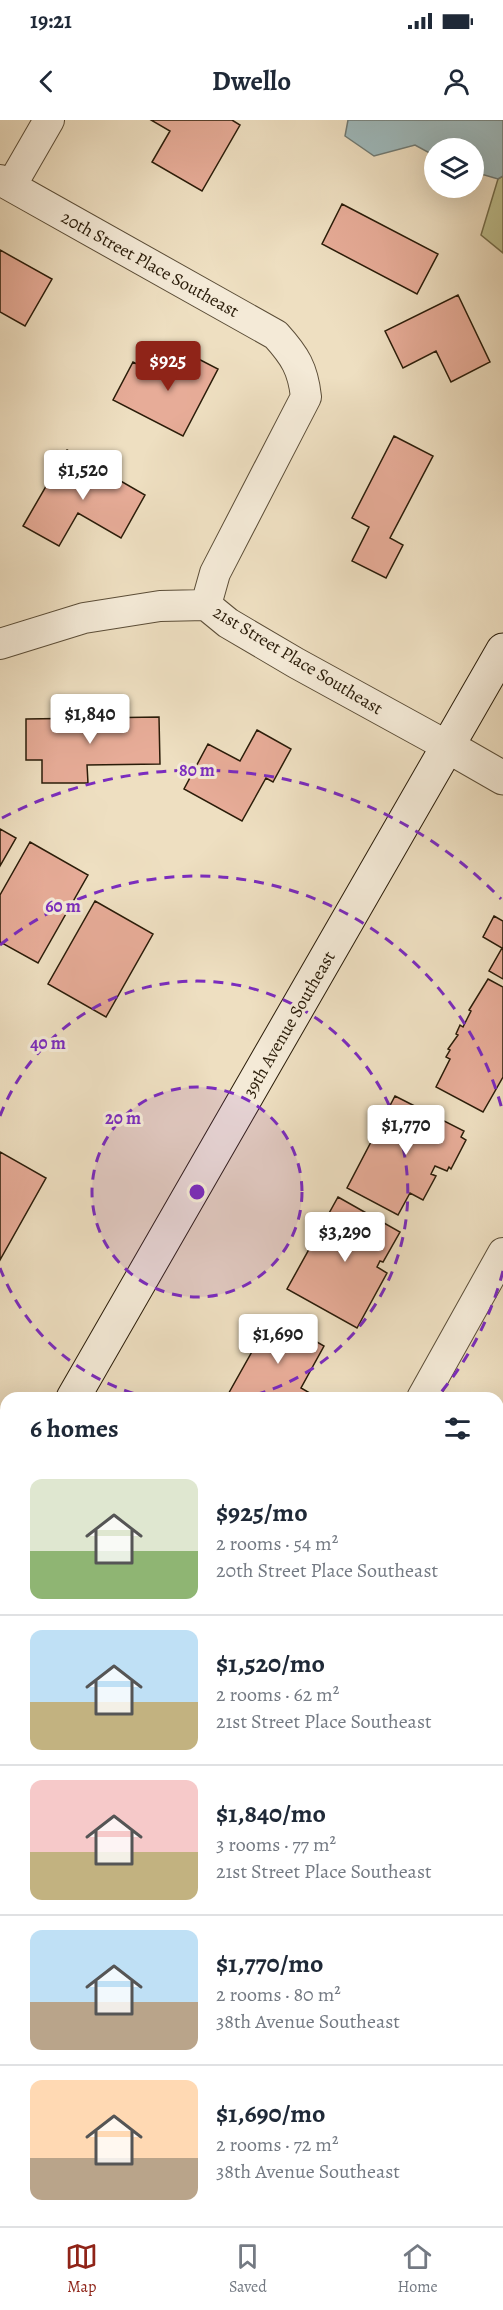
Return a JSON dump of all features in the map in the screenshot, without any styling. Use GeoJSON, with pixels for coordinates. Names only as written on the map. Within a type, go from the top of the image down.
{"type":"FeatureCollection","features":[{"type":"Feature","properties":{"kind":"main road","name":"39th Avenue Southeast"},"geometry":{"type":"LineString","coordinates":[[76,1392],[503,650]]}},
{"type":"Feature","properties":{"kind":"main road"},"geometry":{"type":"LineString","coordinates":[[449,747],[503,778]]}},
{"type":"Feature","properties":{"kind":"street"},"geometry":{"type":"LineString","coordinates":[[6,183],[49,120]]}},
{"type":"Feature","properties":{"kind":"street","name":"20th Street Place Southeast"},"geometry":{"type":"LineString","coordinates":[[6,183],[276,335],[294,355],[304,377],[306,397],[295,423],[215,573],[206,605]]}},
{"type":"Feature","properties":{"kind":"street","name":"21st Street Place Southeast"},"geometry":{"type":"LineString","coordinates":[[0,644],[84,618],[160,606],[206,605],[228,623],[296,663],[449,747]]}},
{"type":"Feature","properties":{"kind":"street"},"geometry":{"type":"LineString","coordinates":[[425,1392],[503,1253]]}},
{"type":"Feature","properties":{"kind":"green space"},"geometry":{"type":"Polygon","coordinates":[[[503,176],[503,253],[481,235],[498,179],[503,176]]]}},
{"type":"Feature","properties":{"kind":"water"},"geometry":{"type":"Polygon","coordinates":[[[348,120],[503,120],[503,176],[498,179],[484,175],[484,138],[424,138],[424,150],[415,145],[374,156],[345,136],[348,120]]]}},
{"type":"Feature","properties":{"kind":"building"},"geometry":{"type":"Polygon","coordinates":[[[151,120],[232,120],[240,125],[202,191],[152,162],[170,131],[151,120]]]}},
{"type":"Feature","properties":{"kind":"building"},"geometry":{"type":"Polygon","coordinates":[[[342,204],[438,254],[417,294],[322,244],[342,204]]]}},
{"type":"Feature","properties":{"kind":"building"},"geometry":{"type":"Polygon","coordinates":[[[0,250],[52,279],[25,326],[0,312],[0,250]]]}},
{"type":"Feature","properties":{"kind":"building"},"geometry":{"type":"Polygon","coordinates":[[[458,295],[490,362],[451,382],[436,351],[403,368],[385,331],[458,295]]]}},
{"type":"Feature","properties":{"kind":"building"},"geometry":{"type":"Polygon","coordinates":[[[183,351],[218,369],[183,436],[113,400],[133,362],[168,380],[183,351]]]}},
{"type":"Feature","properties":{"kind":"building"},"geometry":{"type":"Polygon","coordinates":[[[394,436],[433,456],[390,538],[403,545],[386,578],[352,561],[369,527],[352,518],[394,436]]]}},
{"type":"Feature","properties":{"kind":"building"},"geometry":{"type":"Polygon","coordinates":[[[67,450],[145,495],[121,538],[78,513],[59,546],[23,526],[67,450]]]}},
{"type":"Feature","properties":{"kind":"building"},"geometry":{"type":"Polygon","coordinates":[[[159,717],[160,764],[87,765],[88,783],[42,783],[42,760],[26,760],[26,719],[159,717]]]}},
{"type":"Feature","properties":{"kind":"building"},"geometry":{"type":"Polygon","coordinates":[[[257,730],[291,749],[273,782],[266,778],[242,821],[184,789],[208,744],[240,761],[257,730]]]}},
{"type":"Feature","properties":{"kind":"building"},"geometry":{"type":"Polygon","coordinates":[[[0,829],[16,838],[0,866],[0,829]]]}},
{"type":"Feature","properties":{"kind":"building"},"geometry":{"type":"Polygon","coordinates":[[[30,842],[88,875],[38,963],[0,942],[0,895],[30,842]]]}},
{"type":"Feature","properties":{"kind":"building"},"geometry":{"type":"Polygon","coordinates":[[[95,901],[153,934],[106,1017],[48,984],[95,901]]]}},
{"type":"Feature","properties":{"kind":"building"},"geometry":{"type":"Polygon","coordinates":[[[494,916],[503,921],[503,979],[489,971],[502,948],[483,937],[494,916]]]}},
{"type":"Feature","properties":{"kind":"building"},"geometry":{"type":"Polygon","coordinates":[[[488,979],[503,987],[503,1077],[483,1112],[436,1087],[450,1059],[446,1057],[450,1050],[448,1049],[458,1035],[456,1034],[460,1025],[463,1027],[471,1011],[469,1010],[488,979]]]}},
{"type":"Feature","properties":{"kind":"building"},"geometry":{"type":"Polygon","coordinates":[[[395,1096],[464,1131],[461,1137],[466,1140],[451,1169],[449,1167],[447,1171],[435,1166],[431,1174],[436,1176],[423,1200],[410,1193],[398,1215],[347,1188],[395,1096]]]}},
{"type":"Feature","properties":{"kind":"building"},"geometry":{"type":"Polygon","coordinates":[[[0,1152],[46,1178],[0,1260],[0,1152]]]}},
{"type":"Feature","properties":{"kind":"building"},"geometry":{"type":"Polygon","coordinates":[[[338,1197],[400,1232],[383,1262],[380,1261],[377,1267],[387,1273],[357,1328],[287,1289],[338,1197]]]}},
{"type":"Feature","properties":{"kind":"building"},"geometry":{"type":"Polygon","coordinates":[[[272,1316],[324,1346],[301,1388],[308,1392],[229,1392],[272,1316]]]}}]}
